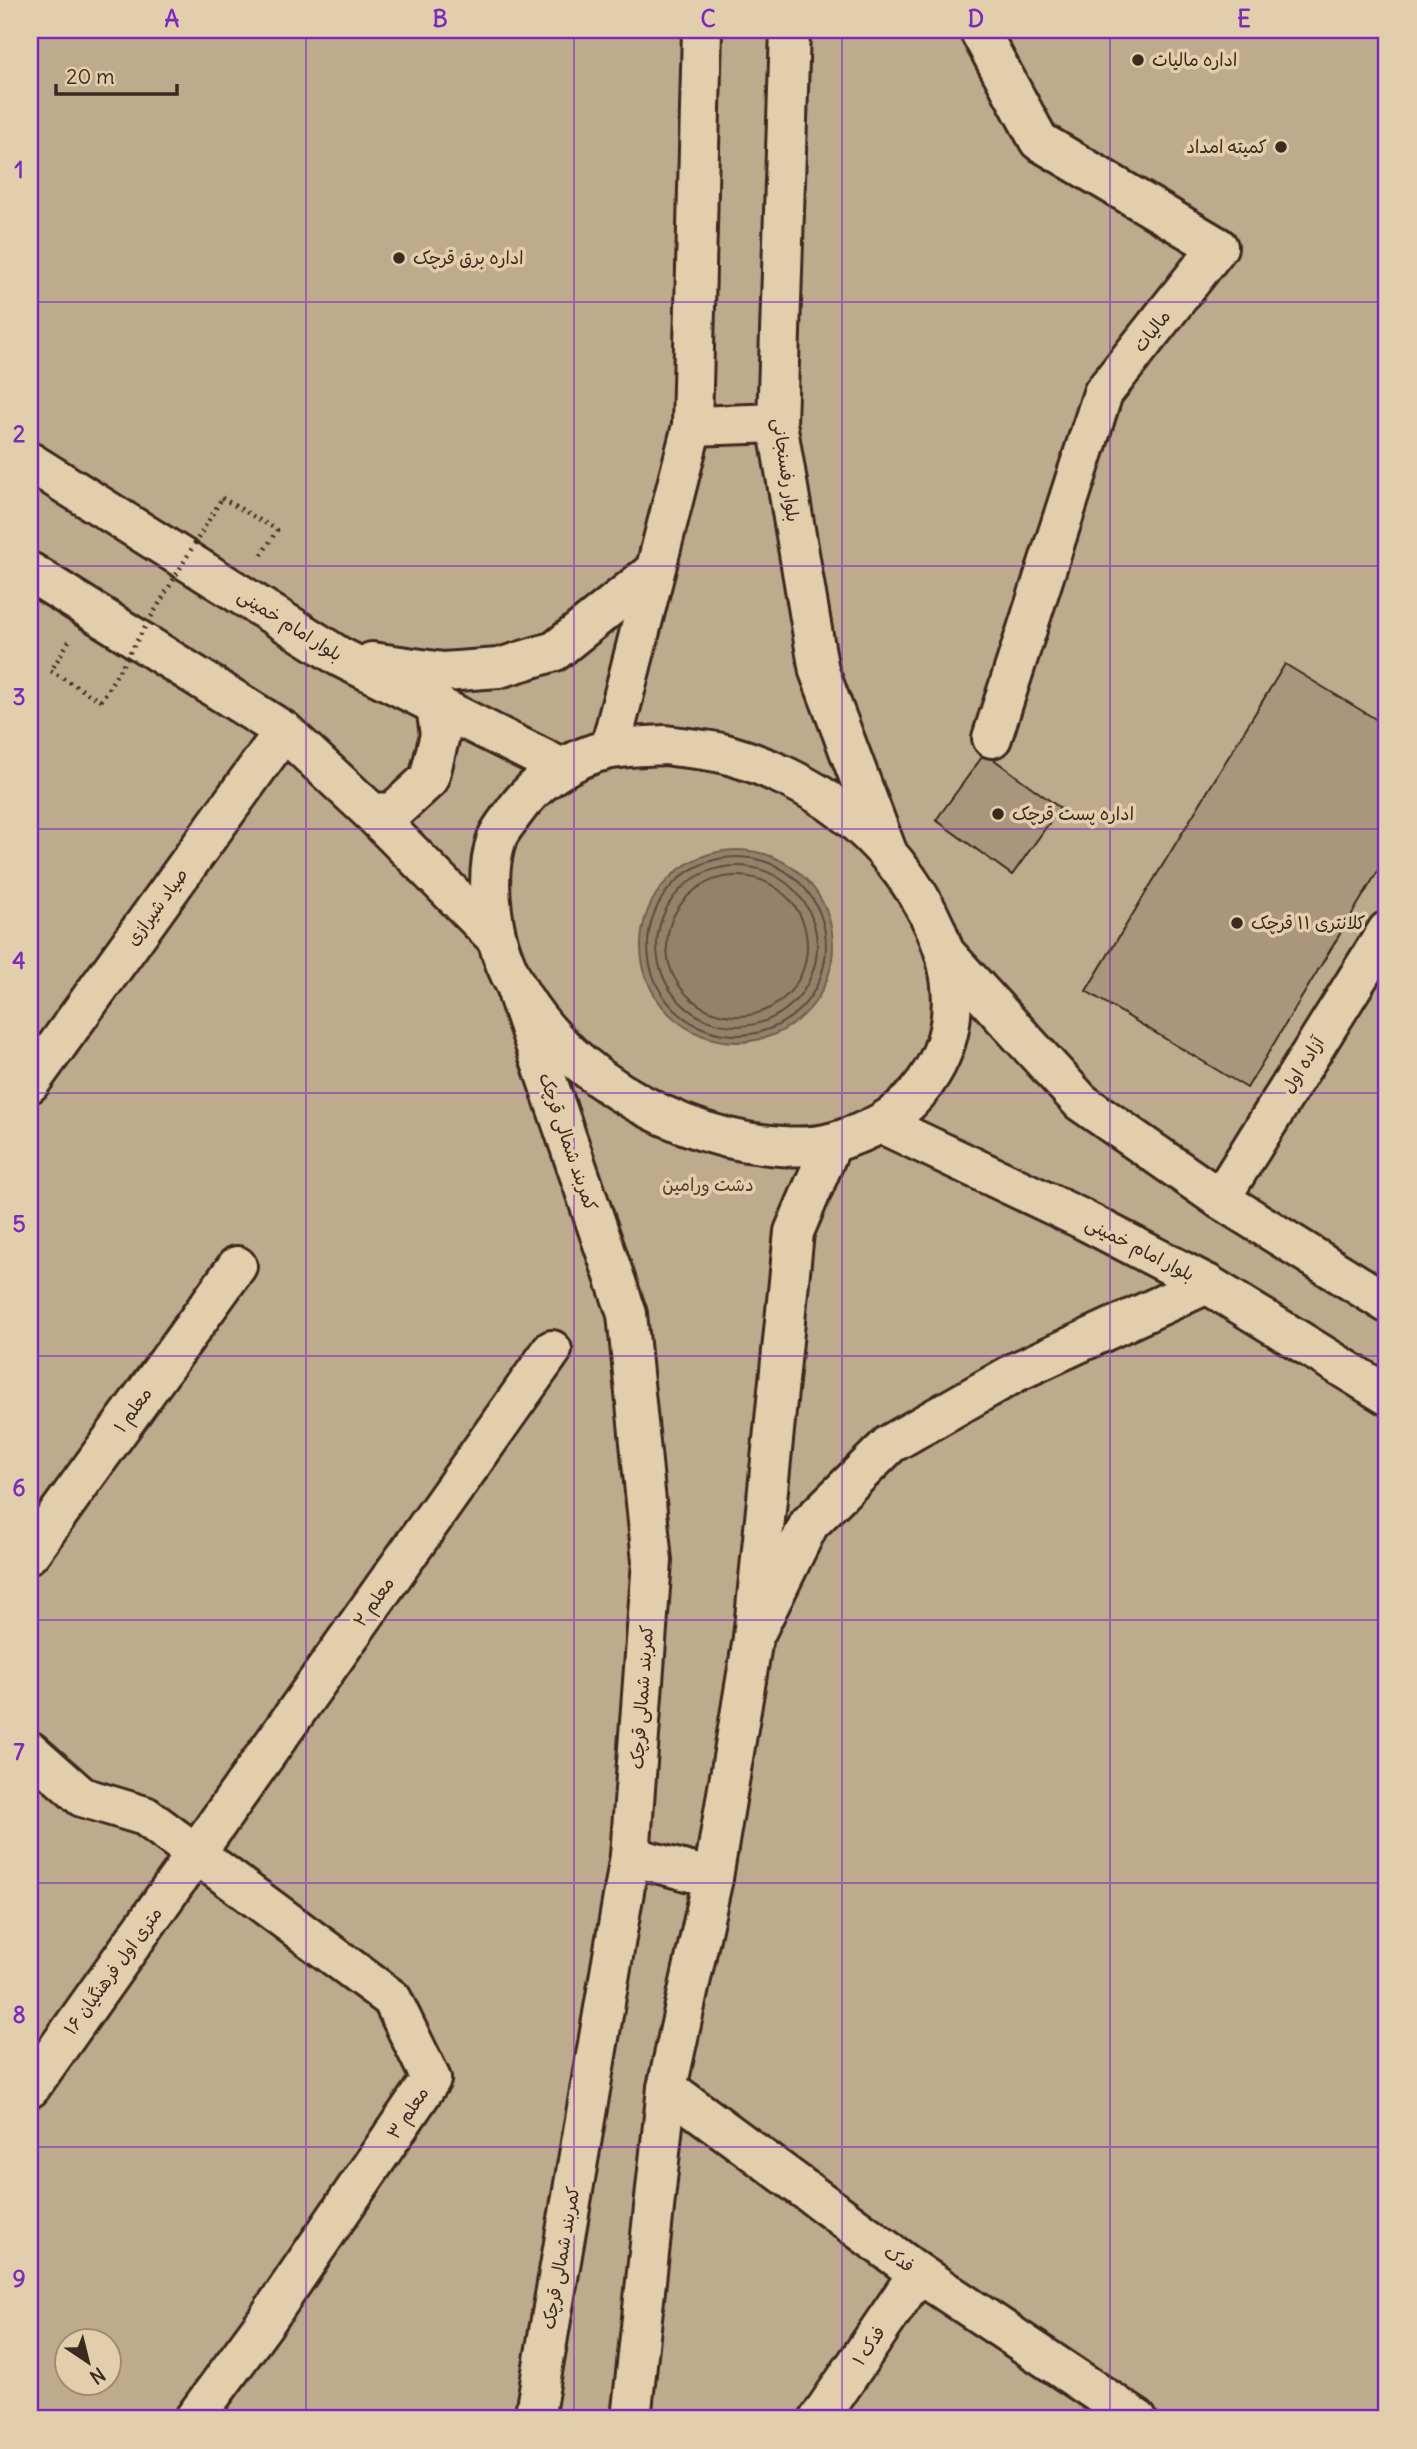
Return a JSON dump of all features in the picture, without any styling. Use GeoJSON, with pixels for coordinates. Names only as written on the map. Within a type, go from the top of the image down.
{"type":"FeatureCollection","features":[{"type":"Feature","properties":{"kind":"main road"},"geometry":{"type":"LineString","coordinates":[[610,749],[692,426],[702,30]]}},
{"type":"Feature","properties":{"kind":"main road","name":"بلوار رفسنجانی"},"geometry":{"type":"LineString","coordinates":[[790,30],[777,423],[819,671],[888,854]]}},
{"type":"Feature","properties":{"kind":"main road","name":"مالیات"},"geometry":{"type":"LineString","coordinates":[[979,30],[1039,141],[1218,247],[1103,393],[992,738]]}},
{"type":"Feature","properties":{"kind":"main road"},"geometry":{"type":"LineString","coordinates":[[692,426],[777,423]]}},
{"type":"Feature","properties":{"kind":"main road","name":"بلوار امام خمینی"},"geometry":{"type":"LineString","coordinates":[[30,463],[340,657],[562,768]]}},
{"type":"Feature","properties":{"kind":"main road"},"geometry":{"type":"LineString","coordinates":[[30,572],[284,731],[372,813],[495,937]]}},
{"type":"Feature","properties":{"kind":"main road"},"geometry":{"type":"LineString","coordinates":[[340,657],[443,672],[499,668],[555,651],[653,572]]}},
{"type":"Feature","properties":{"kind":"main road"},"geometry":{"type":"LineString","coordinates":[[372,813],[393,812],[429,779],[440,735],[436,706]]}},
{"type":"Feature","properties":{"kind":"main road","name":"صیاد شیرازی"},"geometry":{"type":"LineString","coordinates":[[30,1083],[284,731]]}},
{"type":"Feature","properties":{"kind":"main road"},"geometry":{"type":"LineString","coordinates":[[665,745],[725,754],[786,777],[841,810],[888,854],[926,904],[946,954],[953,1006],[944,1053],[919,1094],[882,1124],[832,1143],[777,1147],[716,1136],[656,1114],[600,1081],[553,1037],[515,987],[495,937],[489,885],[498,837],[523,798],[562,768],[610,749],[665,745]]}},
{"type":"Feature","properties":{"kind":"main road","name":"آزاده اول"},"geometry":{"type":"LineString","coordinates":[[1220,1199],[1387,931]]}},
{"type":"Feature","properties":{"kind":"main road"},"geometry":{"type":"LineString","coordinates":[[946,954],[1082,1102],[1220,1199],[1387,1303]]}},
{"type":"Feature","properties":{"kind":"main road","name":"کمربند شمالی قرچک"},"geometry":{"type":"LineString","coordinates":[[515,987],[627,1314],[652,1561],[630,1856],[534,2419]]}},
{"type":"Feature","properties":{"kind":"main road","name":"بلوار امام خمینی"},"geometry":{"type":"LineString","coordinates":[[882,1124],[1069,1212],[1207,1284],[1387,1395]]}},
{"type":"Feature","properties":{"kind":"main road"},"geometry":{"type":"LineString","coordinates":[[631,2419],[667,2088],[713,1878],[753,1638],[794,1231],[832,1143]]}},
{"type":"Feature","properties":{"kind":"main road","name":"معلم ۱"},"geometry":{"type":"LineString","coordinates":[[30,1553],[237,1266]]}},
{"type":"Feature","properties":{"kind":"main road"},"geometry":{"type":"LineString","coordinates":[[753,1638],[808,1524],[890,1444],[1016,1372],[1207,1284]]}},
{"type":"Feature","properties":{"kind":"main road","name":"معلم ۲"},"geometry":{"type":"LineString","coordinates":[[196,1855],[552,1350]]}},
{"type":"Feature","properties":{"kind":"main road"},"geometry":{"type":"LineString","coordinates":[[30,1751],[82,1797],[145,1816],[196,1855]]}},
{"type":"Feature","properties":{"kind":"main road","name":"۱۶ متری اول فرهنگیان"},"geometry":{"type":"LineString","coordinates":[[30,2088],[196,1855]]}},
{"type":"Feature","properties":{"kind":"main road","name":"معلم ۳"},"geometry":{"type":"LineString","coordinates":[[194,2419],[266,2321],[431,2080],[392,1999],[196,1855]]}},
{"type":"Feature","properties":{"kind":"main road"},"geometry":{"type":"LineString","coordinates":[[630,1856],[713,1878]]}},
{"type":"Feature","properties":{"kind":"main road","name":"فدک"},"geometry":{"type":"LineString","coordinates":[[667,2088],[918,2273],[1137,2419]]}},
{"type":"Feature","properties":{"kind":"main road","name":"فدک ۱"},"geometry":{"type":"LineString","coordinates":[[820,2419],[918,2273]]}},
{"type":"Feature","properties":{"kind":"path"},"geometry":{"type":"LineString","coordinates":[[51,671],[101,701],[222,498],[277,530]]}},
{"type":"Feature","properties":{"kind":"green space","name":"دشت ورامین"},"geometry":{"type":"Polygon","coordinates":[[[30,30],[1387,30],[1387,2419],[30,2419],[30,30]]]}},
{"type":"Feature","properties":{"kind":"water"},"geometry":{"type":"Polygon","coordinates":[[[737,850],[774,857],[805,878],[826,909],[833,946],[826,983],[805,1014],[774,1035],[737,1042],[700,1035],[669,1014],[648,983],[641,946],[648,909],[669,878],[700,857],[737,850]]]}},
{"type":"Feature","properties":{"kind":"building","name":"کلانتری ۱۱ قرچک"},"geometry":{"type":"Polygon","coordinates":[[[1285,664],[1387,726],[1387,856],[1247,1088],[1086,991],[1285,664]]]}},
{"type":"Feature","properties":{"kind":"building","name":"اداره پست قرچک"},"geometry":{"type":"Polygon","coordinates":[[[985,753],[1060,808],[1012,875],[936,820],[985,753]]]}},
{"type":"Feature","properties":{"kind":"place","name":"اداره مالیات"},"geometry":{"type":"Point","coordinates":[1138,60]}},
{"type":"Feature","properties":{"kind":"place","name":"کمیته امداد"},"geometry":{"type":"Point","coordinates":[1281,147]}},
{"type":"Feature","properties":{"kind":"place","name":"اداره برق قرچک"},"geometry":{"type":"Point","coordinates":[399,258]}},
{"type":"Feature","properties":{"kind":"place","name":"اداره پست قرچک"},"geometry":{"type":"Point","coordinates":[998,814]}},
{"type":"Feature","properties":{"kind":"place","name":"کلانتری ۱۱ قرچک"},"geometry":{"type":"Point","coordinates":[1237,923]}}]}
